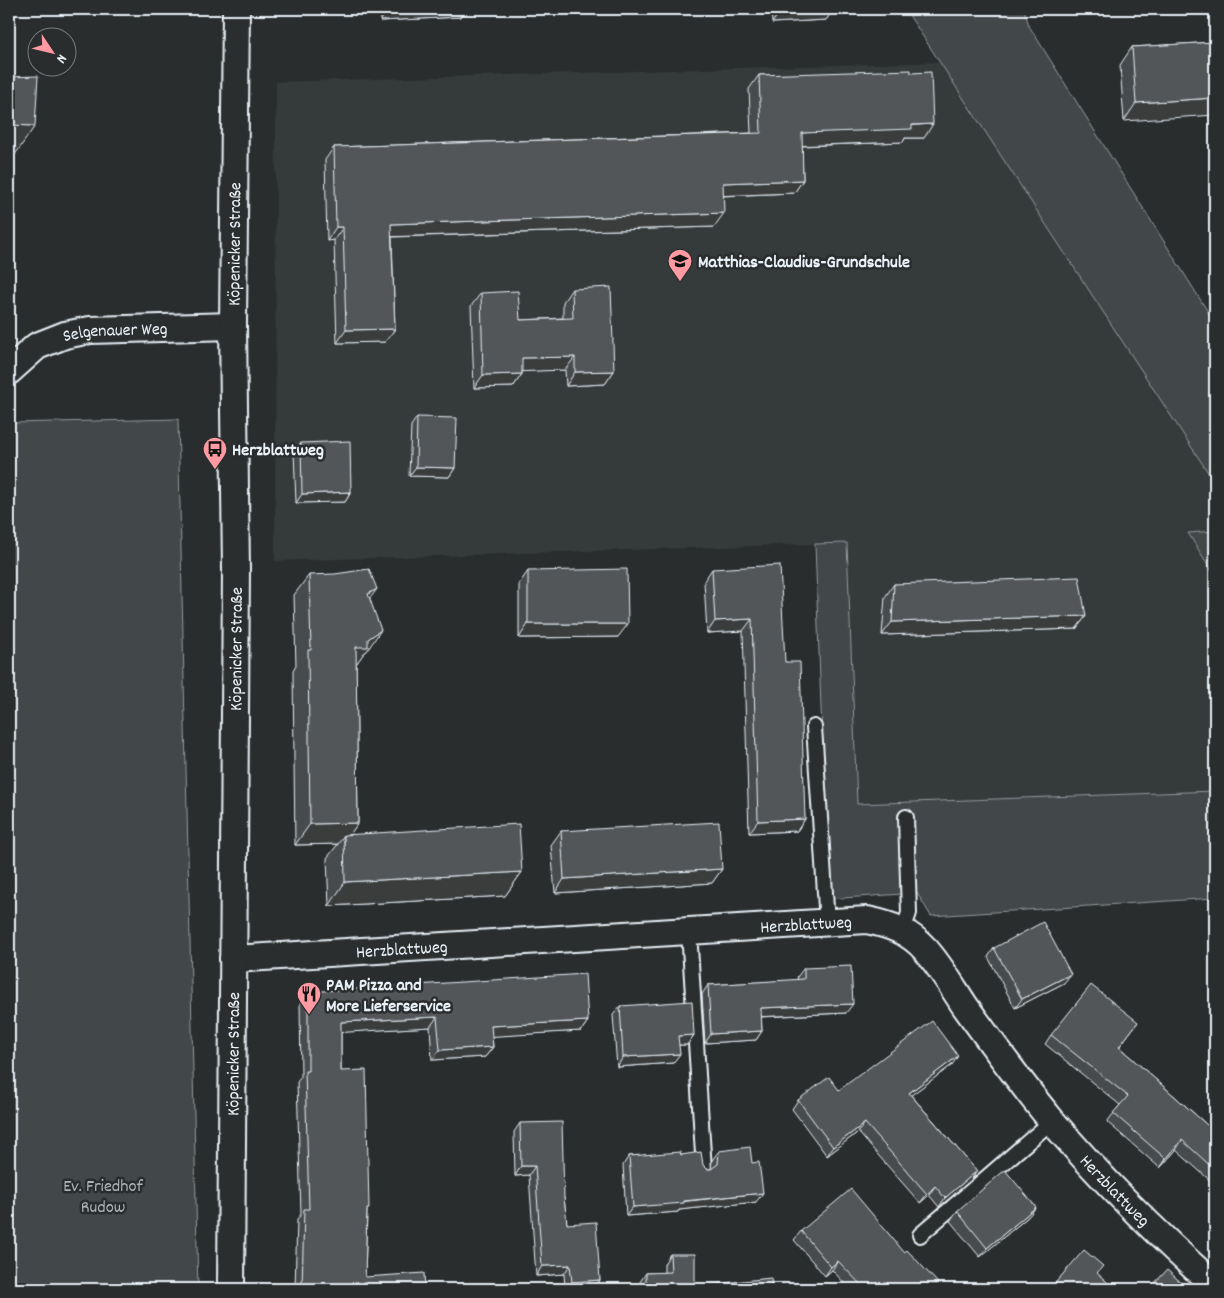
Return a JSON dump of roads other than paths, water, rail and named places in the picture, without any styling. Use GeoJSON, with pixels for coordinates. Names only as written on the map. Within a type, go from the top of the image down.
{"type":"FeatureCollection","features":[{"type":"Feature","properties":{"kind":"street","name":"Köpenicker Straße"},"geometry":{"type":"LineString","coordinates":[[230,1289],[236,570],[233,326],[236,9]]}},
{"type":"Feature","properties":{"kind":"street","name":"Selgenauer Weg"},"geometry":{"type":"LineString","coordinates":[[9,371],[37,346],[65,335],[90,330],[233,326]]}},
{"type":"Feature","properties":{"kind":"street","name":"Herzblattweg"},"geometry":{"type":"LineString","coordinates":[[233,959],[866,920],[886,924],[903,931],[926,950],[987,1037],[1052,1121],[1119,1194],[1177,1252],[1215,1286]]}},
{"type":"Feature","properties":{"kind":"lane"},"geometry":{"type":"LineString","coordinates":[[814,727],[826,923]]}},
{"type":"Feature","properties":{"kind":"lane"},"geometry":{"type":"LineString","coordinates":[[903,931],[909,912],[906,817]]}},
{"type":"Feature","properties":{"kind":"lane"},"geometry":{"type":"LineString","coordinates":[[689,931],[704,1170]]}},
{"type":"Feature","properties":{"kind":"lane"},"geometry":{"type":"LineString","coordinates":[[920,1235],[1052,1121]]}},
{"type":"Feature","properties":{"kind":"place","name":"Matthias-Claudius-Grundschule"},"geometry":{"type":"Point","coordinates":[680,282]}},
{"type":"Feature","properties":{"kind":"place","name":"Herzblattweg"},"geometry":{"type":"Point","coordinates":[215,470]}},
{"type":"Feature","properties":{"kind":"place","name":"PAM Pizza and More Lieferservice"},"geometry":{"type":"Point","coordinates":[309,1015]}},
{"type":"Feature","properties":{"kind":"park label","name":"Ev. Friedhof Rudow"},"geometry":{"type":"Point","coordinates":[103,1195]}}]}
